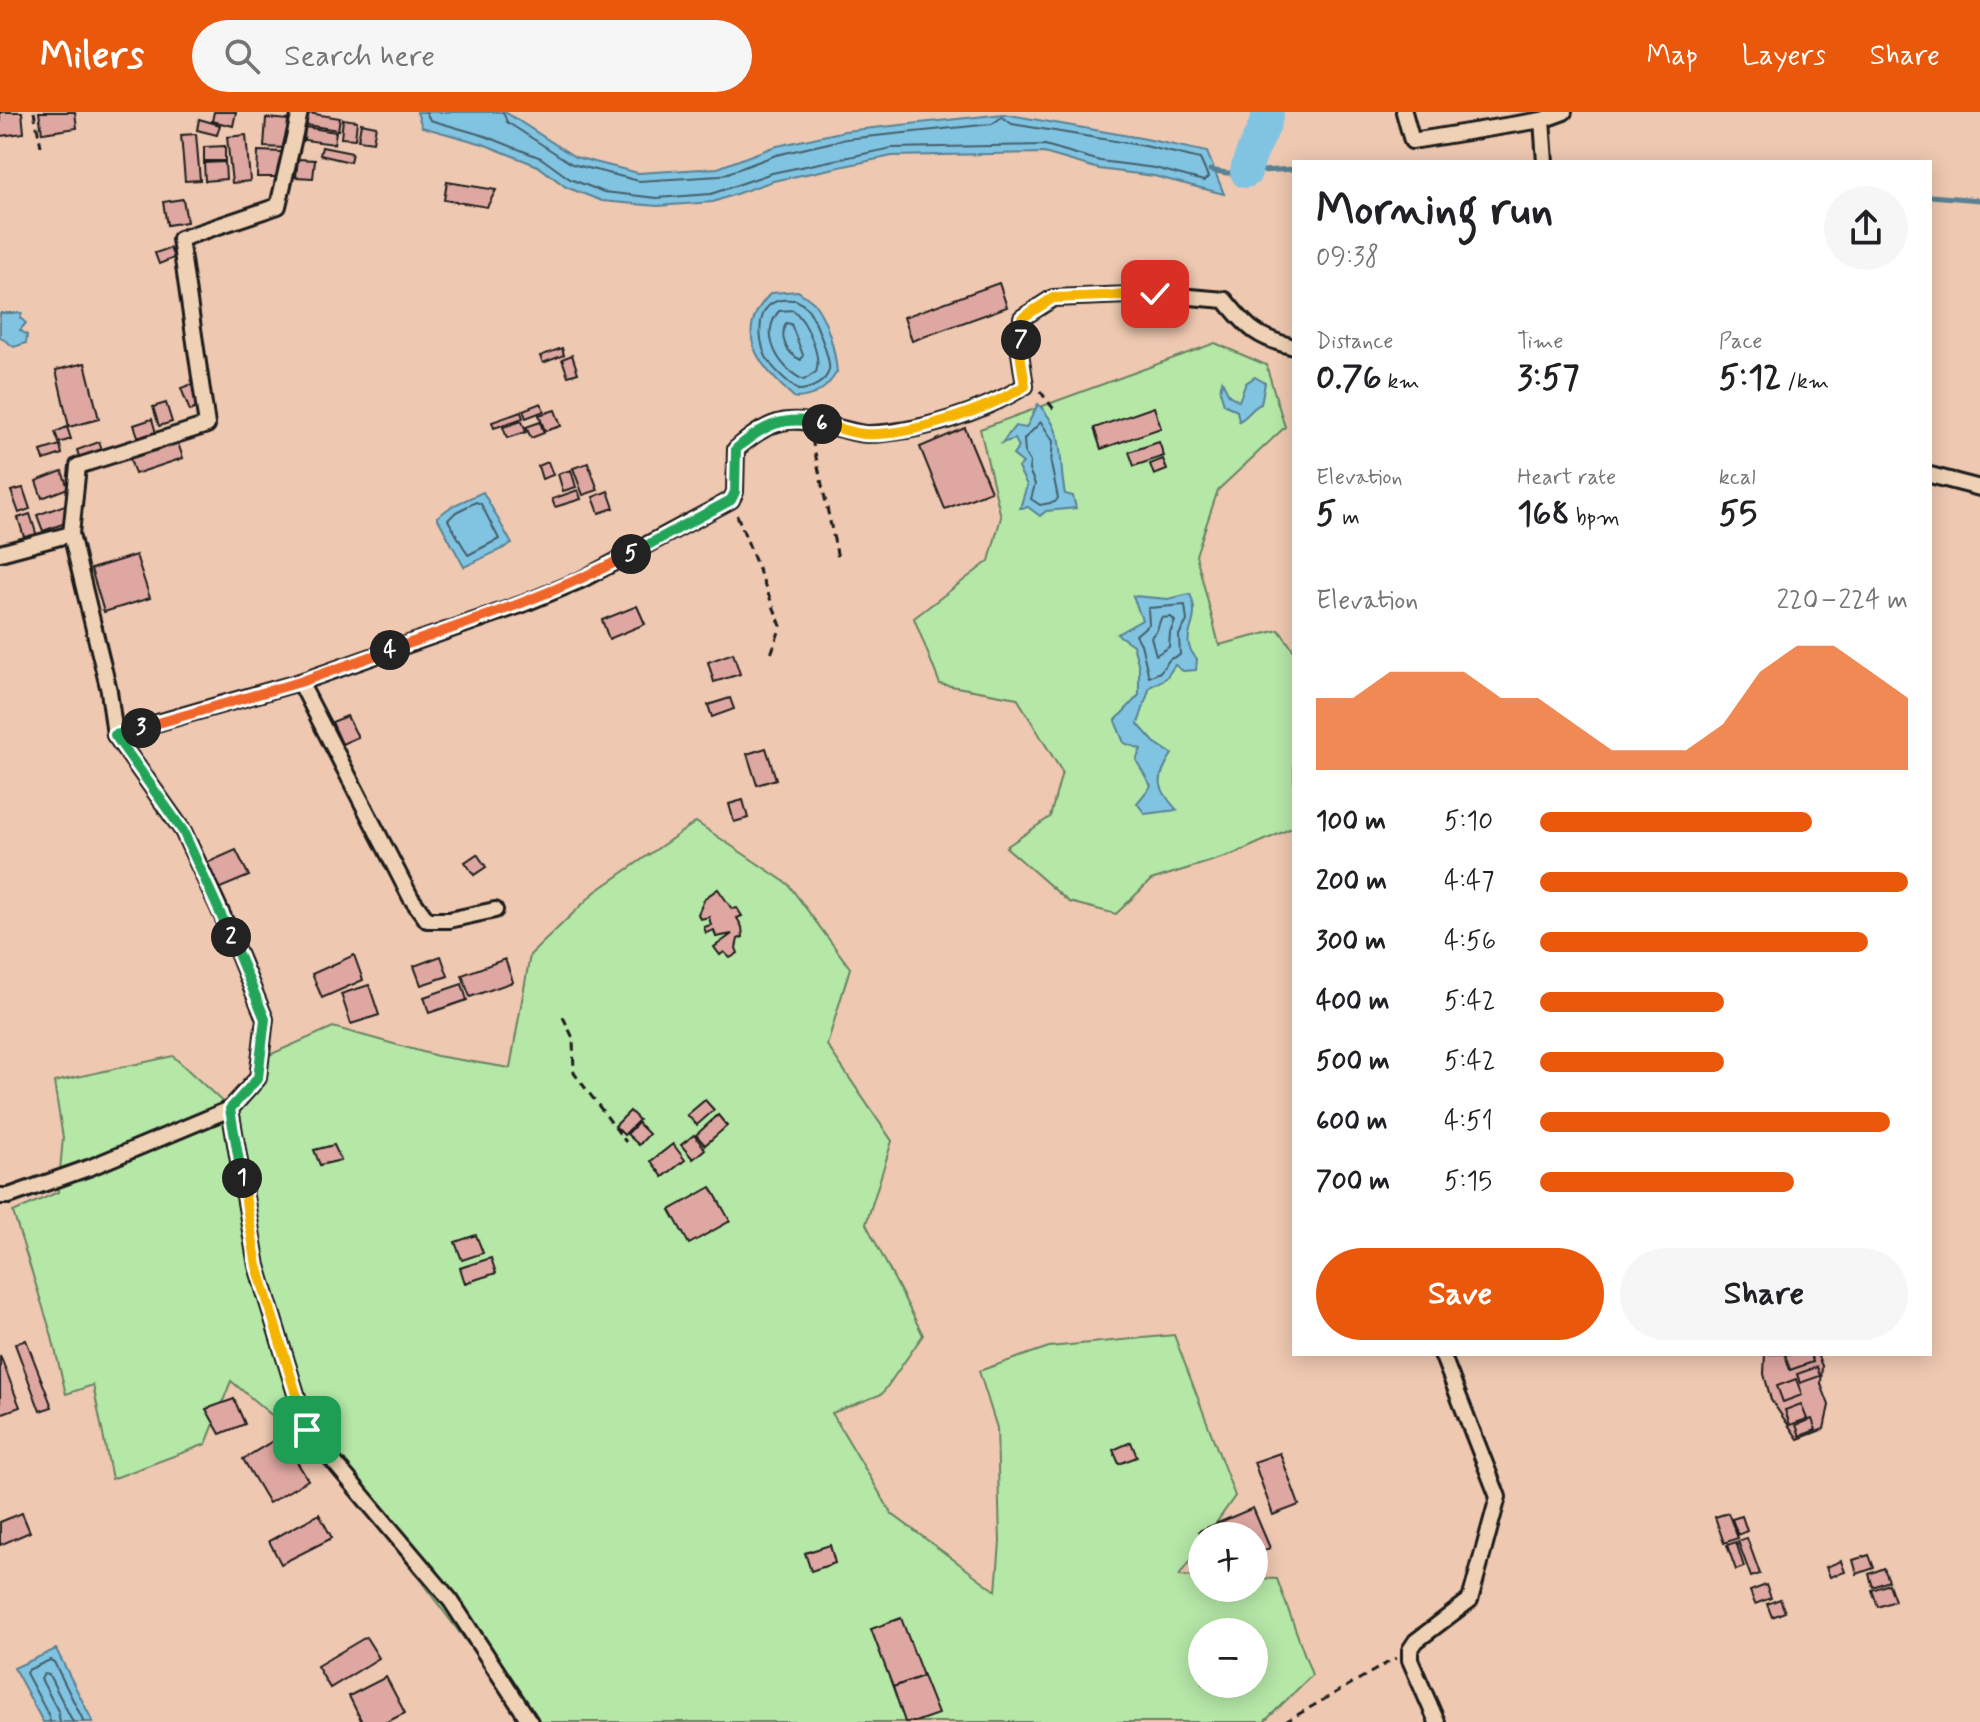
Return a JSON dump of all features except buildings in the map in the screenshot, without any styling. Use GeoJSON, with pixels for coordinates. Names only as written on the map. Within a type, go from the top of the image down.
{"type":"FeatureCollection","features":[{"type":"Feature","properties":{"kind":"street"},"geometry":{"type":"LineString","coordinates":[[0,1196],[9,1196],[91,1167],[230,1109],[258,1078],[265,1019],[183,831],[115,735],[109,691],[71,534],[78,466],[207,425],[180,239],[278,206],[300,112]]}},
{"type":"Feature","properties":{"kind":"street"},"geometry":{"type":"LineString","coordinates":[[1404,112],[1412,141],[1542,120],[1564,112]]}},
{"type":"Feature","properties":{"kind":"street"},"geometry":{"type":"LineString","coordinates":[[1542,120],[1545,160]]}},
{"type":"Feature","properties":{"kind":"street"},"geometry":{"type":"LineString","coordinates":[[115,735],[300,682],[581,580],[731,500],[735,492],[736,449],[758,430],[778,422],[807,420],[864,434],[912,430],[1003,400],[1025,386],[1020,353],[1022,318],[1053,298],[1155,294],[1225,300],[1243,322],[1266,340],[1292,346]]}},
{"type":"Feature","properties":{"kind":"street"},"geometry":{"type":"LineString","coordinates":[[1932,476],[1980,488]]}},
{"type":"Feature","properties":{"kind":"street"},"geometry":{"type":"LineString","coordinates":[[0,553],[71,534]]}},
{"type":"Feature","properties":{"kind":"street"},"geometry":{"type":"LineString","coordinates":[[300,682],[411,898],[427,920],[449,920],[495,910]]}},
{"type":"Feature","properties":{"kind":"street"},"geometry":{"type":"LineString","coordinates":[[230,1109],[257,1266],[307,1430],[451,1601],[530,1722]]}},
{"type":"Feature","properties":{"kind":"street"},"geometry":{"type":"LineString","coordinates":[[1437,1722],[1410,1660],[1410,1650],[1416,1641],[1470,1600],[1498,1497],[1443,1356]]}},
{"type":"Feature","properties":{"kind":"path"},"geometry":{"type":"LineString","coordinates":[[34,112],[41,146]]}},
{"type":"Feature","properties":{"kind":"path"},"geometry":{"type":"LineString","coordinates":[[1025,386],[1038,388],[1056,412]]}},
{"type":"Feature","properties":{"kind":"path"},"geometry":{"type":"LineString","coordinates":[[807,420],[838,558]]}},
{"type":"Feature","properties":{"kind":"path"},"geometry":{"type":"LineString","coordinates":[[731,500],[781,626],[770,657]]}},
{"type":"Feature","properties":{"kind":"path"},"geometry":{"type":"LineString","coordinates":[[563,1017],[573,1038],[574,1073],[626,1142]]}},
{"type":"Feature","properties":{"kind":"path"},"geometry":{"type":"LineString","coordinates":[[1285,1722],[1410,1650]]}},
{"type":"Feature","properties":{"kind":"green space"},"geometry":{"type":"Polygon","coordinates":[[[1215,343],[1266,365],[1285,427],[1218,490],[1196,555],[1219,645],[1279,630],[1292,648],[1292,828],[1234,854],[1151,880],[1116,914],[1069,902],[1006,847],[1050,817],[1062,772],[1017,698],[940,684],[914,618],[989,561],[1001,517],[980,429],[1215,343]]]}},
{"type":"Feature","properties":{"kind":"green space"},"geometry":{"type":"Polygon","coordinates":[[[696,822],[788,884],[850,968],[827,1045],[892,1141],[866,1224],[923,1335],[882,1394],[832,1413],[892,1514],[996,1591],[1000,1542],[997,1428],[979,1371],[1049,1347],[1174,1335],[1235,1496],[1217,1522],[1188,1522],[1188,1563],[1179,1576],[1188,1576],[1188,1602],[1268,1602],[1268,1579],[1277,1579],[1312,1675],[1264,1722],[527,1722],[307,1430],[287,1428],[231,1381],[206,1444],[112,1479],[93,1385],[66,1394],[51,1333],[13,1212],[58,1192],[63,1138],[54,1082],[173,1056],[230,1109],[260,1059],[333,1027],[437,1056],[510,1068],[530,955],[595,892],[696,822]]]}},
{"type":"Feature","properties":{"kind":"water"},"geometry":{"type":"Polygon","coordinates":[[[417,112],[505,112],[575,157],[638,173],[718,168],[773,147],[845,131],[1004,114],[1207,152],[1224,194],[1154,176],[1099,169],[1044,153],[892,156],[773,181],[713,202],[657,206],[602,201],[566,187],[538,166],[483,144],[422,127],[417,112]]]}},
{"type":"Feature","properties":{"kind":"water"},"geometry":{"type":"Polygon","coordinates":[[[798,291],[814,303],[823,318],[833,346],[837,372],[820,391],[795,398],[771,375],[755,350],[752,336],[753,322],[759,308],[771,293],[798,291]]]}},
{"type":"Feature","properties":{"kind":"water"},"geometry":{"type":"Polygon","coordinates":[[[0,313],[22,313],[20,318],[26,323],[20,330],[27,335],[26,343],[14,347],[0,337],[0,313]]]}},
{"type":"Feature","properties":{"kind":"water"},"geometry":{"type":"Polygon","coordinates":[[[1255,377],[1265,383],[1261,404],[1239,421],[1237,411],[1224,404],[1220,391],[1222,381],[1229,395],[1239,401],[1246,383],[1255,377]]]}},
{"type":"Feature","properties":{"kind":"water"},"geometry":{"type":"Polygon","coordinates":[[[1038,404],[1058,436],[1065,494],[1073,496],[1076,508],[1046,511],[1040,516],[1028,507],[1020,508],[1027,485],[1018,468],[1023,463],[1013,455],[1019,447],[1015,439],[1002,443],[1015,426],[1026,428],[1038,404]]]}},
{"type":"Feature","properties":{"kind":"water"},"geometry":{"type":"Polygon","coordinates":[[[483,492],[512,544],[464,567],[437,517],[452,506],[483,492]]]}},
{"type":"Feature","properties":{"kind":"water"},"geometry":{"type":"Polygon","coordinates":[[[1190,594],[1194,614],[1189,643],[1197,659],[1196,670],[1183,671],[1175,665],[1166,678],[1150,687],[1138,724],[1154,742],[1172,754],[1163,770],[1161,783],[1165,795],[1177,810],[1145,814],[1137,803],[1151,786],[1136,760],[1141,749],[1124,743],[1115,721],[1139,695],[1139,667],[1133,645],[1117,634],[1142,620],[1133,596],[1168,599],[1190,594]]]}},
{"type":"Feature","properties":{"kind":"water"},"geometry":{"type":"Polygon","coordinates":[[[56,1649],[93,1722],[43,1722],[14,1668],[56,1649]]]}},
{"type":"Feature","properties":{"kind":"waterway"},"geometry":{"type":"LineString","coordinates":[[1246,172],[1268,112]]}},
{"type":"Feature","properties":{"kind":"waterway"},"geometry":{"type":"LineString","coordinates":[[1210,170],[1227,173],[1292,169]]}},
{"type":"Feature","properties":{"kind":"waterway"},"geometry":{"type":"LineString","coordinates":[[1932,196],[1980,200]]}},
{"type":"Feature","properties":{"kind":"route"},"geometry":{"type":"LineString","coordinates":[[307,1430],[257,1266],[230,1109],[258,1078],[265,1019],[183,831],[115,735],[300,682],[523,604],[581,580],[731,500],[735,492],[736,449],[758,430],[778,422],[807,420],[864,434],[912,430],[1003,400],[1025,386],[1020,353],[1022,318],[1053,298],[1155,294]]}}]}
